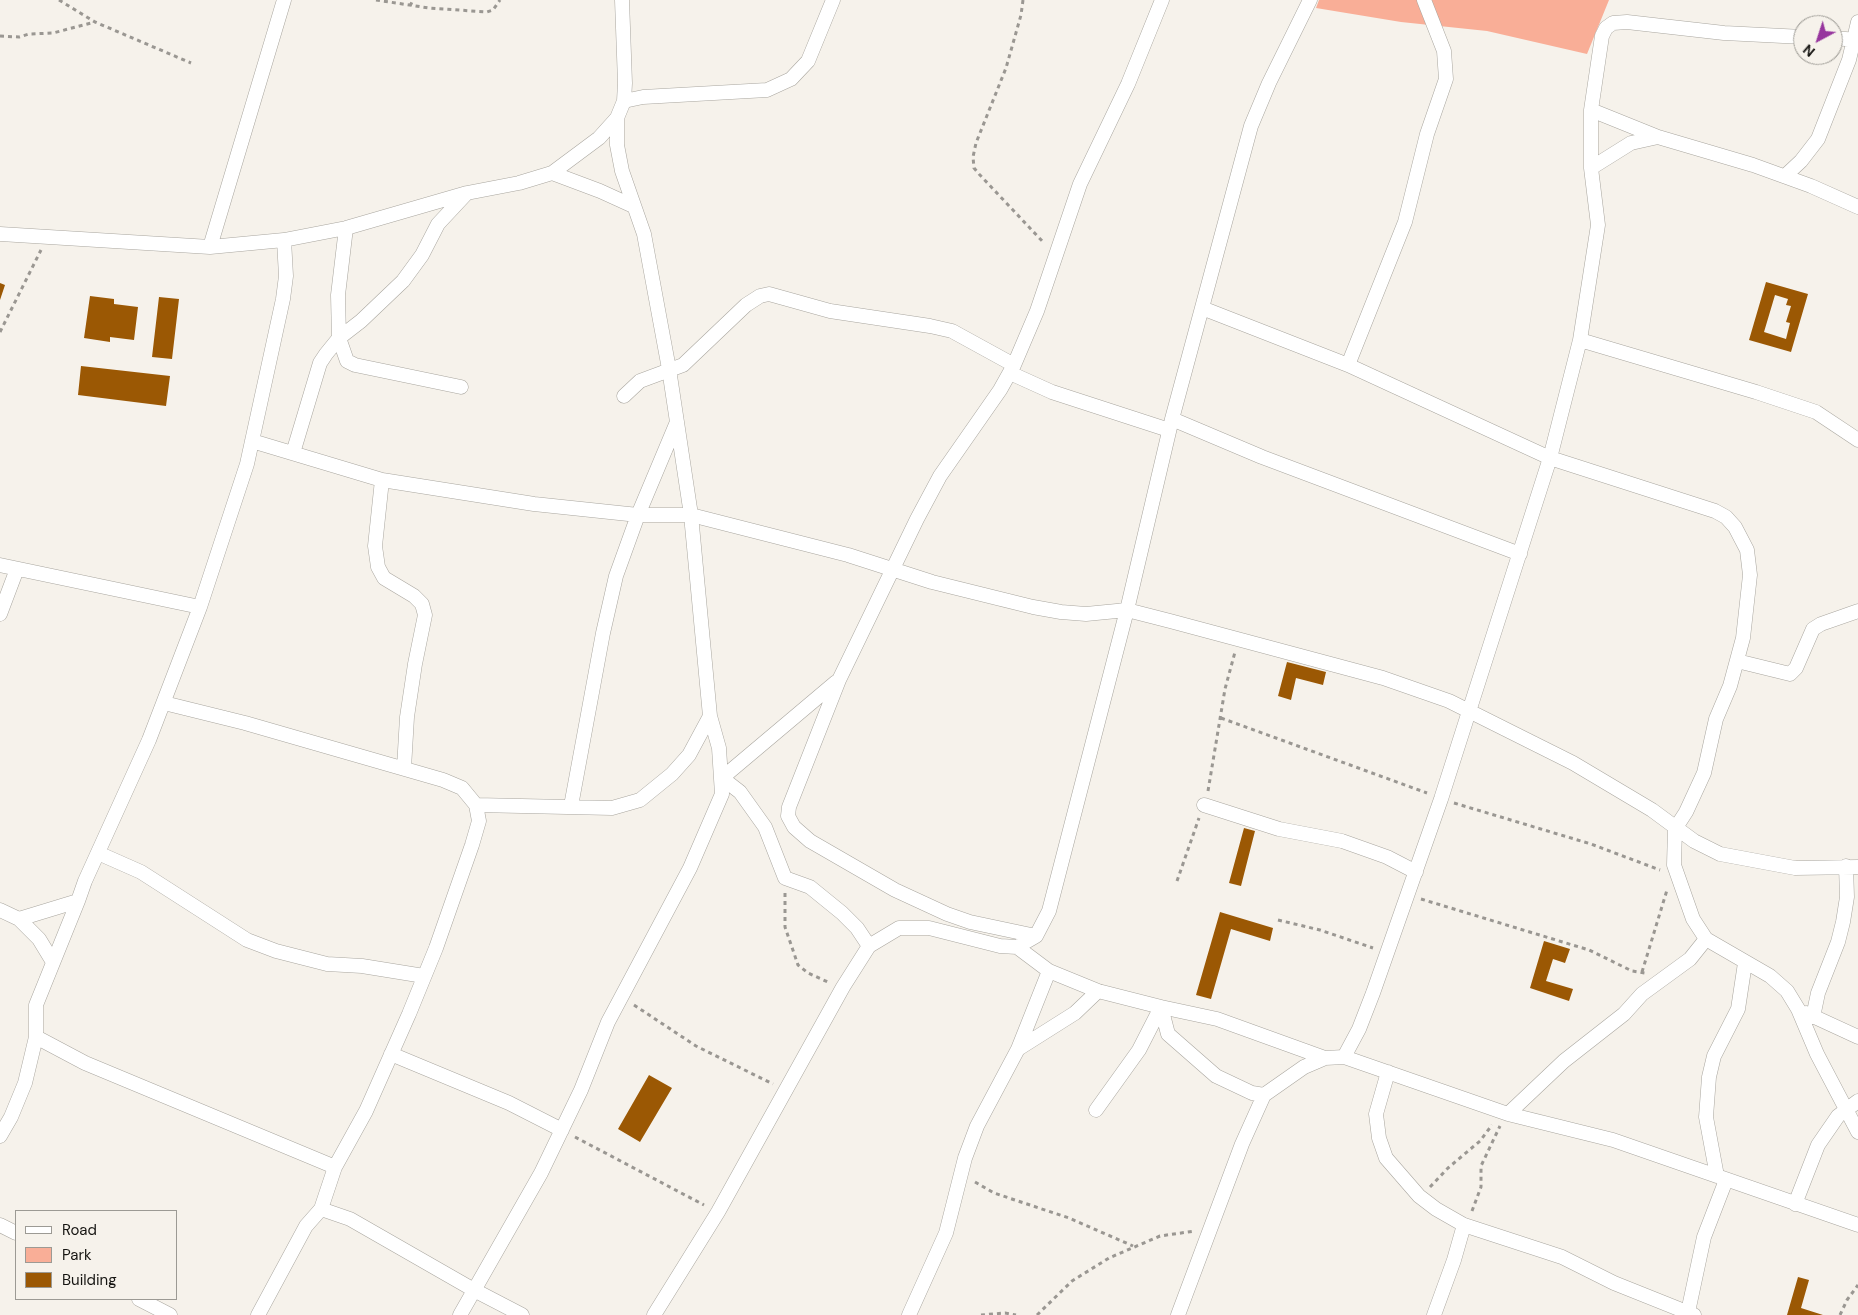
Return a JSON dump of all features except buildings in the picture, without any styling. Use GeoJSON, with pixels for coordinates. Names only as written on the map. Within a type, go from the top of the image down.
{"type":"FeatureCollection","features":[{"type":"Feature","properties":{"kind":"street"},"geometry":{"type":"LineString","coordinates":[[210,246],[284,0]]}},
{"type":"Feature","properties":{"kind":"street"},"geometry":{"type":"LineString","coordinates":[[0,234],[210,246],[284,240],[346,228],[467,193],[519,183],[552,173],[599,138],[617,118],[624,102],[626,61],[622,0]]}},
{"type":"Feature","properties":{"kind":"street"},"geometry":{"type":"LineString","coordinates":[[624,102],[643,96],[767,90],[790,79],[808,61],[833,0]]}},
{"type":"Feature","properties":{"kind":"street"},"geometry":{"type":"LineString","coordinates":[[1036,936],[970,922],[940,911],[895,890],[810,841],[794,827],[788,816],[789,807],[839,680],[917,519],[940,476],[1000,390],[1012,369],[1057,255],[1080,184],[1128,84],[1162,0]]}},
{"type":"Feature","properties":{"kind":"street"},"geometry":{"type":"LineString","coordinates":[[1348,365],[1405,222],[1425,144],[1446,79],[1444,51],[1424,0]]}},
{"type":"Feature","properties":{"kind":"street"},"geometry":{"type":"LineString","coordinates":[[654,1315],[718,1212],[843,987],[868,946],[899,928],[929,928],[1000,946],[1017,947],[1036,936],[1049,911],[1127,610],[1170,425],[1251,126],[1307,1]]}},
{"type":"Feature","properties":{"kind":"street"},"geometry":{"type":"LineString","coordinates":[[1344,1057],[1359,1029],[1388,953],[1442,799],[1550,458],[1580,340],[1598,225],[1591,168],[1591,110],[1602,36],[1606,28],[1613,23],[1627,22],[1724,33],[1793,36]]}},
{"type":"Feature","properties":{"kind":"street"},"geometry":{"type":"LineString","coordinates":[[1785,176],[1801,161],[1818,138],[1856,40],[1858,22]]}},
{"type":"Feature","properties":{"kind":"street"},"geometry":{"type":"LineString","coordinates":[[1843,39],[1856,40]]}},
{"type":"Feature","properties":{"kind":"street"},"geometry":{"type":"LineString","coordinates":[[1591,110],[1658,137],[1785,176],[1858,207]]}},
{"type":"Feature","properties":{"kind":"street"},"geometry":{"type":"LineString","coordinates":[[460,1315],[541,1173],[581,1090],[595,1050],[690,868],[722,794],[720,748],[710,716],[691,515],[677,422],[652,268],[644,234],[622,171],[617,145],[617,118]]}},
{"type":"Feature","properties":{"kind":"street"},"geometry":{"type":"LineString","coordinates":[[1591,168],[1631,142],[1658,137]]}},
{"type":"Feature","properties":{"kind":"street"},"geometry":{"type":"LineString","coordinates":[[552,173],[600,190],[633,206]]}},
{"type":"Feature","properties":{"kind":"street"},"geometry":{"type":"LineString","coordinates":[[293,453],[320,363],[340,338],[404,281],[419,261],[438,224],[467,193]]}},
{"type":"Feature","properties":{"kind":"street"},"geometry":{"type":"LineString","coordinates":[[346,228],[338,295],[340,338],[347,361],[354,365],[461,387]]}},
{"type":"Feature","properties":{"kind":"street"},"geometry":{"type":"LineString","coordinates":[[0,1136],[12,1117],[25,1083],[36,1037],[36,1005],[98,853],[164,703],[200,607],[243,480],[283,299],[286,276],[284,240]]}},
{"type":"Feature","properties":{"kind":"street"},"geometry":{"type":"LineString","coordinates":[[624,396],[640,381],[684,365],[746,306],[760,296],[769,294],[830,311],[952,331],[1052,392],[1170,425],[1520,554]]}},
{"type":"Feature","properties":{"kind":"street"},"geometry":{"type":"LineString","coordinates":[[1202,308],[1348,365],[1550,458],[1687,502],[1726,517],[1735,527],[1747,550],[1750,576],[1743,638],[1737,661],[1716,719],[1704,773],[1676,829],[1673,870],[1693,919],[1706,939],[1780,984],[1798,1009],[1817,1054],[1852,1104],[1858,1132]]}},
{"type":"Feature","properties":{"kind":"street"},"geometry":{"type":"LineString","coordinates":[[1580,340],[1756,392],[1816,412],[1858,440]]}},
{"type":"Feature","properties":{"kind":"street"},"geometry":{"type":"LineString","coordinates":[[572,806],[603,633],[616,576],[638,515],[677,422]]}},
{"type":"Feature","properties":{"kind":"street"},"geometry":{"type":"LineString","coordinates":[[1838,426],[1858,452]]}},
{"type":"Feature","properties":{"kind":"street"},"geometry":{"type":"LineString","coordinates":[[252,441],[382,480],[505,500],[638,515],[691,515],[848,555],[932,582],[1061,612],[1086,614],[1127,610],[1422,690],[1538,744],[1612,785],[1652,810],[1676,829],[1707,849],[1734,858],[1795,868],[1852,866],[1838,942],[1818,993],[1814,1017]]}},
{"type":"Feature","properties":{"kind":"street"},"geometry":{"type":"LineString","coordinates":[[382,480],[375,546],[378,567],[384,578],[414,596],[422,604],[425,616],[407,717],[404,768]]}},
{"type":"Feature","properties":{"kind":"street"},"geometry":{"type":"LineString","coordinates":[[0,565],[200,607]]}},
{"type":"Feature","properties":{"kind":"street"},"geometry":{"type":"LineString","coordinates":[[0,614],[17,569]]}},
{"type":"Feature","properties":{"kind":"street"},"geometry":{"type":"LineString","coordinates":[[1737,661],[1790,674],[1796,668],[1813,629],[1821,624],[1858,611]]}},
{"type":"Feature","properties":{"kind":"street"},"geometry":{"type":"LineString","coordinates":[[722,778],[839,680]]}},
{"type":"Feature","properties":{"kind":"street"},"geometry":{"type":"LineString","coordinates":[[164,703],[245,723],[404,768],[462,788],[476,805],[478,820],[472,845],[424,976],[391,1054],[366,1111],[335,1168],[320,1209],[306,1226],[258,1315]]}},
{"type":"Feature","properties":{"kind":"street"},"geometry":{"type":"LineString","coordinates":[[476,805],[612,808],[640,800],[672,774],[689,755],[710,716]]}},
{"type":"Feature","properties":{"kind":"street"},"geometry":{"type":"LineString","coordinates":[[722,778],[740,792],[765,827],[785,878],[810,887],[842,913],[857,928],[868,946]]}},
{"type":"Feature","properties":{"kind":"street"},"geometry":{"type":"LineString","coordinates":[[1204,805],[1279,829],[1342,841],[1387,857],[1416,872]]}},
{"type":"Feature","properties":{"kind":"street"},"geometry":{"type":"LineString","coordinates":[[98,853],[141,872],[247,940],[276,951],[328,964],[362,966],[424,976]]}},
{"type":"Feature","properties":{"kind":"street"},"geometry":{"type":"LineString","coordinates":[[19,919],[78,901]]}},
{"type":"Feature","properties":{"kind":"street"},"geometry":{"type":"LineString","coordinates":[[0,910],[19,919],[39,939],[53,962]]}},
{"type":"Feature","properties":{"kind":"street"},"geometry":{"type":"LineString","coordinates":[[1503,1112],[1564,1060],[1609,1027],[1642,994],[1690,958],[1706,939]]}},
{"type":"Feature","properties":{"kind":"street"},"geometry":{"type":"LineString","coordinates":[[1017,947],[1049,971],[1098,991],[1217,1020],[1325,1058]]}},
{"type":"Feature","properties":{"kind":"street"},"geometry":{"type":"LineString","coordinates":[[1388,1072],[1376,1114],[1379,1138],[1386,1158],[1419,1196],[1436,1209],[1464,1225],[1562,1258],[1614,1283],[1691,1314],[1704,1237],[1722,1178],[1706,1117],[1709,1076],[1714,1056],[1738,1009],[1746,963]]}},
{"type":"Feature","properties":{"kind":"street"},"geometry":{"type":"LineString","coordinates":[[909,1315],[946,1232],[961,1174],[977,1126],[1018,1050],[1049,971]]}},
{"type":"Feature","properties":{"kind":"street"},"geometry":{"type":"LineString","coordinates":[[1018,1050],[1075,1013],[1098,991]]}},
{"type":"Feature","properties":{"kind":"street"},"geometry":{"type":"LineString","coordinates":[[1161,1007],[1168,1034],[1193,1057],[1216,1076],[1252,1093],[1264,1095]]}},
{"type":"Feature","properties":{"kind":"street"},"geometry":{"type":"LineString","coordinates":[[1096,1110],[1139,1050],[1161,1007]]}},
{"type":"Feature","properties":{"kind":"street"},"geometry":{"type":"LineString","coordinates":[[1798,1009],[1858,1037]]}},
{"type":"Feature","properties":{"kind":"street"},"geometry":{"type":"LineString","coordinates":[[36,1037],[85,1063],[335,1168]]}},
{"type":"Feature","properties":{"kind":"street"},"geometry":{"type":"LineString","coordinates":[[391,1054],[509,1103],[562,1130]]}},
{"type":"Feature","properties":{"kind":"street"},"geometry":{"type":"LineString","coordinates":[[1178,1315],[1242,1144],[1264,1095],[1283,1084],[1304,1067],[1325,1058],[1344,1057],[1503,1112],[1613,1140],[1858,1225]]}},
{"type":"Feature","properties":{"kind":"street"},"geometry":{"type":"LineString","coordinates":[[1795,1204],[1818,1145],[1852,1104]]}},
{"type":"Feature","properties":{"kind":"street"},"geometry":{"type":"LineString","coordinates":[[320,1209],[350,1219],[474,1290],[522,1315]]}},
{"type":"Feature","properties":{"kind":"street"},"geometry":{"type":"LineString","coordinates":[[0,1225],[15,1232]]}},
{"type":"Feature","properties":{"kind":"street"},"geometry":{"type":"LineString","coordinates":[[1434,1315],[1454,1260],[1464,1225]]}},
{"type":"Feature","properties":{"kind":"street"},"geometry":{"type":"LineString","coordinates":[[141,1300],[170,1315]]}},
{"type":"Feature","properties":{"kind":"path"},"geometry":{"type":"LineString","coordinates":[[59,0],[95,22],[190,62]]}},
{"type":"Feature","properties":{"kind":"path"},"geometry":{"type":"LineString","coordinates":[[376,0],[410,6],[487,12],[493,10],[500,0]]}},
{"type":"Feature","properties":{"kind":"path"},"geometry":{"type":"LineString","coordinates":[[410,6],[413,0]]}},
{"type":"Feature","properties":{"kind":"path"},"geometry":{"type":"LineString","coordinates":[[1023,0],[1020,22],[1006,68],[976,143],[973,158],[974,168],[989,186],[1057,255]]}},
{"type":"Feature","properties":{"kind":"path"},"geometry":{"type":"LineString","coordinates":[[0,36],[19,37],[28,34],[53,33],[95,22]]}},
{"type":"Feature","properties":{"kind":"path"},"geometry":{"type":"LineString","coordinates":[[0,332],[47,238]]}},
{"type":"Feature","properties":{"kind":"path"},"geometry":{"type":"LineString","coordinates":[[1177,882],[1213,773],[1225,690],[1239,640]]}},
{"type":"Feature","properties":{"kind":"path"},"geometry":{"type":"LineString","coordinates":[[1221,718],[1442,799],[1673,870],[1642,973]]}},
{"type":"Feature","properties":{"kind":"path"},"geometry":{"type":"LineString","coordinates":[[785,878],[785,927],[798,964],[816,978],[843,987]]}},
{"type":"Feature","properties":{"kind":"path"},"geometry":{"type":"LineString","coordinates":[[1408,895],[1589,950],[1621,966],[1642,973],[1648,972]]}},
{"type":"Feature","properties":{"kind":"path"},"geometry":{"type":"LineString","coordinates":[[1278,920],[1320,930],[1388,953]]}},
{"type":"Feature","properties":{"kind":"path"},"geometry":{"type":"LineString","coordinates":[[622,997],[696,1046],[785,1090]]}},
{"type":"Feature","properties":{"kind":"path"},"geometry":{"type":"LineString","coordinates":[[1419,1196],[1455,1161],[1480,1141],[1503,1112]]}},
{"type":"Feature","properties":{"kind":"path"},"geometry":{"type":"LineString","coordinates":[[1464,1225],[1480,1195],[1481,1166],[1503,1112]]}},
{"type":"Feature","properties":{"kind":"path"},"geometry":{"type":"LineString","coordinates":[[562,1130],[718,1212]]}},
{"type":"Feature","properties":{"kind":"path"},"geometry":{"type":"LineString","coordinates":[[961,1174],[994,1193],[1069,1218],[1134,1246]]}},
{"type":"Feature","properties":{"kind":"path"},"geometry":{"type":"LineString","coordinates":[[1038,1315],[1072,1281],[1134,1246],[1160,1236],[1210,1228]]}},
{"type":"Feature","properties":{"kind":"path"},"geometry":{"type":"LineString","coordinates":[[1840,1315],[1847,1300],[1858,1285]]}},
{"type":"Feature","properties":{"kind":"path"},"geometry":{"type":"LineString","coordinates":[[981,1315],[1005,1313],[1016,1315]]}},
{"type":"Feature","properties":{"kind":"green space"},"geometry":{"type":"Polygon","coordinates":[[[1319,0],[1609,0],[1587,54],[1487,31],[1401,22],[1316,8],[1319,0]]]}}]}
